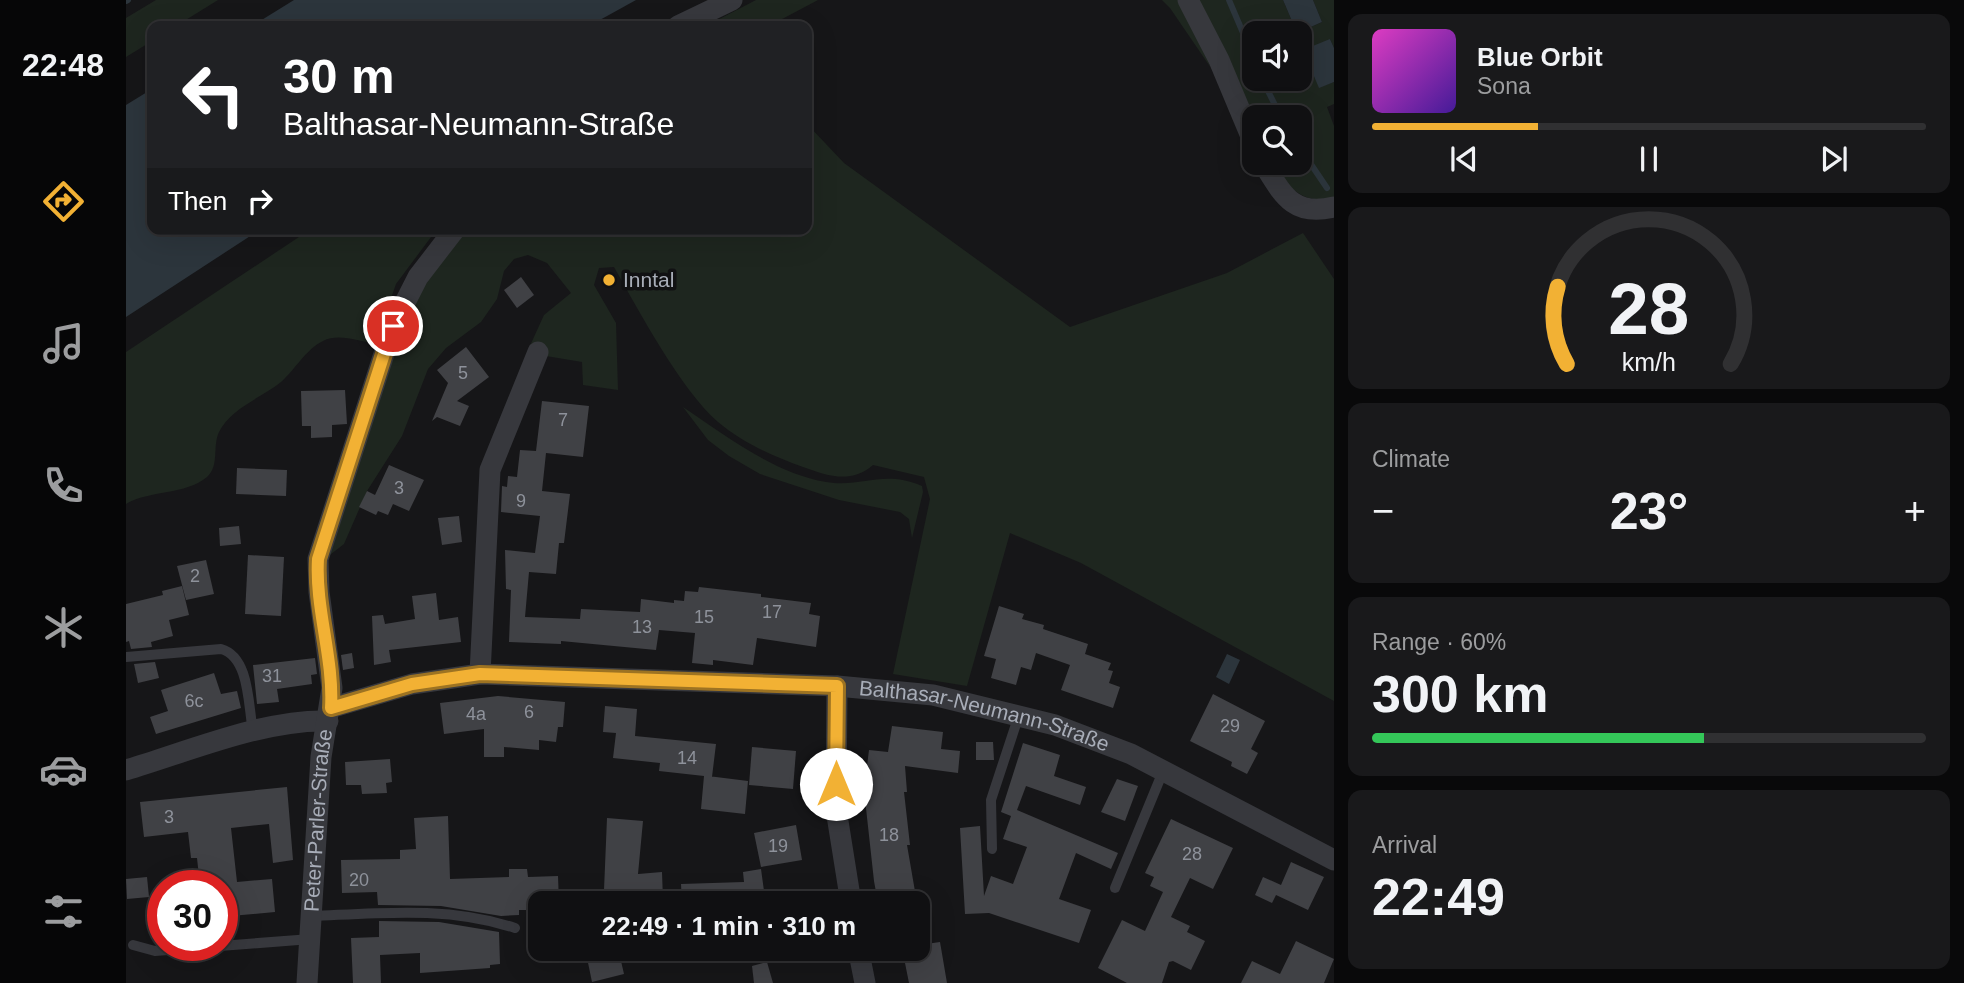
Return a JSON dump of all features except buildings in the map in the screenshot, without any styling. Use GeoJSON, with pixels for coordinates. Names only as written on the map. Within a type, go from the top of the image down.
{"type":"FeatureCollection","features":[{"type":"Feature","properties":{"kind":"street"},"geometry":{"type":"LineString","coordinates":[[688,21],[732,0]]}},
{"type":"Feature","properties":{"kind":"street"},"geometry":{"type":"LineString","coordinates":[[1188,0],[1206,31],[1242,115]]}},
{"type":"Feature","properties":{"kind":"street"},"geometry":{"type":"LineString","coordinates":[[1272,175],[1293,204],[1308,211],[1334,207]]}},
{"type":"Feature","properties":{"kind":"street","name":"Peter-Parler-Straße"},"geometry":{"type":"LineString","coordinates":[[307,983],[312,939],[321,757],[332,688],[317,573],[320,552],[393,326],[418,277],[450,235]]}},
{"type":"Feature","properties":{"kind":"street"},"geometry":{"type":"LineString","coordinates":[[480,674],[491,470],[538,352]]}},
{"type":"Feature","properties":{"kind":"street","name":"Balthasar-Neumann-Straße"},"geometry":{"type":"LineString","coordinates":[[126,770],[254,732],[329,715],[412,684],[480,674],[837,686],[933,695],[1018,715],[1093,738],[1164,769],[1334,860]]}},
{"type":"Feature","properties":{"kind":"street"},"geometry":{"type":"LineString","coordinates":[[837,686],[836,809],[849,891]]}},
{"type":"Feature","properties":{"kind":"street"},"geometry":{"type":"LineString","coordinates":[[861,961],[864,983]]}},
{"type":"Feature","properties":{"kind":"lane"},"geometry":{"type":"LineString","coordinates":[[126,657],[221,649],[230,652],[241,666],[254,732]]}},
{"type":"Feature","properties":{"kind":"lane"},"geometry":{"type":"LineString","coordinates":[[992,849],[991,800],[1018,715]]}},
{"type":"Feature","properties":{"kind":"lane"},"geometry":{"type":"LineString","coordinates":[[1115,888],[1164,769]]}},
{"type":"Feature","properties":{"kind":"lane"},"geometry":{"type":"LineString","coordinates":[[313,916],[424,911],[489,920],[515,928]]}},
{"type":"Feature","properties":{"kind":"lane"},"geometry":{"type":"LineString","coordinates":[[133,945],[155,951],[312,939]]}},
{"type":"Feature","properties":{"kind":"shaded area"},"geometry":{"type":"Polygon","coordinates":[[[156,0],[218,0],[184,21],[147,21],[147,44],[126,57],[126,18],[156,0]]]}},
{"type":"Feature","properties":{"kind":"shaded area"},"geometry":{"type":"Polygon","coordinates":[[[294,0],[636,0],[598,21],[260,21],[294,0]]]}},
{"type":"Feature","properties":{"kind":"shaded area"},"geometry":{"type":"Polygon","coordinates":[[[756,0],[818,0],[778,21],[716,21],[756,0]]]}},
{"type":"Feature","properties":{"kind":"shaded area"},"geometry":{"type":"Polygon","coordinates":[[[1162,0],[1181,0],[1211,68],[1170,8],[1162,0]]]}},
{"type":"Feature","properties":{"kind":"shaded area"},"geometry":{"type":"Polygon","coordinates":[[[1194,0],[1283,0],[1292,21],[1242,21],[1242,91],[1312,91],[1312,26],[1322,22],[1313,0],[1334,0],[1334,48],[1330,39],[1319,87],[1334,82],[1334,104],[1327,107],[1334,126],[1334,198],[1313,199],[1304,196],[1280,175],[1312,175],[1312,105],[1244,105],[1194,0]]]}},
{"type":"Feature","properties":{"kind":"shaded area"},"geometry":{"type":"Polygon","coordinates":[[[1283,0],[1313,0],[1322,22],[1312,26],[1312,21],[1292,21],[1283,0]]]}},
{"type":"Feature","properties":{"kind":"shaded area"},"geometry":{"type":"Polygon","coordinates":[[[1330,39],[1334,48],[1334,82],[1319,88],[1312,71],[1312,46],[1330,39]]]}},
{"type":"Feature","properties":{"kind":"shaded area"},"geometry":{"type":"Polygon","coordinates":[[[147,92],[147,235],[252,235],[126,317],[126,105],[147,92]]]}},
{"type":"Feature","properties":{"kind":"shaded area"},"geometry":{"type":"Polygon","coordinates":[[[812,129],[844,163],[1070,327],[1227,273],[1303,233],[1334,279],[1334,701],[1081,563],[1010,533],[967,686],[893,674],[930,499],[924,477],[873,465],[856,475],[830,475],[781,458],[738,436],[704,408],[675,370],[614,267],[599,268],[594,285],[616,323],[618,390],[583,385],[582,362],[546,356],[529,348],[544,315],[571,293],[547,263],[528,255],[514,259],[504,271],[497,299],[481,322],[446,348],[428,369],[402,436],[367,491],[344,544],[326,558],[403,328],[425,283],[462,235],[812,235],[812,129]]]}},
{"type":"Feature","properties":{"kind":"shaded area"},"geometry":{"type":"Polygon","coordinates":[[[302,235],[433,235],[396,284],[375,344],[335,338],[317,345],[281,382],[239,410],[224,424],[217,438],[215,461],[207,477],[189,487],[145,496],[126,504],[126,352],[302,235]]]}},
{"type":"Feature","properties":{"kind":"shaded area"},"geometry":{"type":"Polygon","coordinates":[[[683,407],[751,452],[788,471],[826,482],[895,479],[922,486],[923,492],[912,538],[909,519],[900,512],[839,500],[760,474],[708,440],[683,407]]]}},
{"type":"Feature","properties":{"kind":"shaded area"},"geometry":{"type":"Polygon","coordinates":[[[1227,654],[1240,660],[1229,684],[1216,677],[1227,654]]]}},
{"type":"Feature","properties":{"kind":"waterway"},"geometry":{"type":"LineString","coordinates":[[1229,0],[1242,30]]}},
{"type":"Feature","properties":{"kind":"waterway"},"geometry":{"type":"LineString","coordinates":[[1268,91],[1275,105]]}},
{"type":"Feature","properties":{"kind":"waterway"},"geometry":{"type":"LineString","coordinates":[[1312,166],[1327,188]]}},
{"type":"Feature","properties":{"kind":"place","name":"Inntal"},"geometry":{"type":"Point","coordinates":[609,280]}},
{"type":"Feature","properties":{"kind":"route"},"geometry":{"type":"LineString","coordinates":[[393,326],[318,559],[319,592],[332,688],[331,708],[412,684],[480,674],[837,686],[836,784]]}}]}
